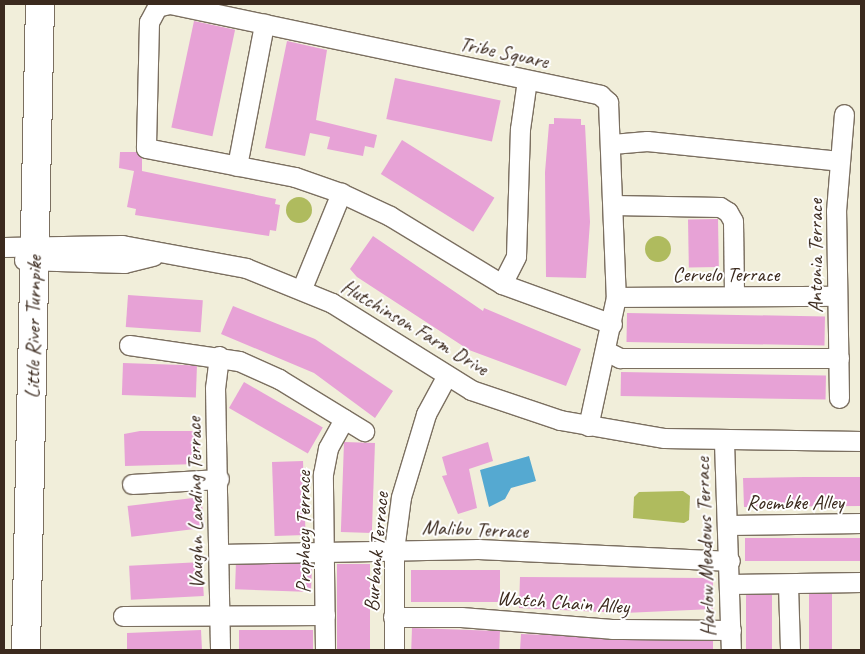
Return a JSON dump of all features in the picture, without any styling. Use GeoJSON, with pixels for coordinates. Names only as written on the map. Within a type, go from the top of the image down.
{"type":"FeatureCollection","features":[{"type":"Feature","properties":{"kind":"highway","name":"Little River Turnpike"},"geometry":{"type":"LineString","coordinates":[[26,650],[40,4]]}},
{"type":"Feature","properties":{"kind":"street","name":"Tribe Square"},"geometry":{"type":"LineString","coordinates":[[588,426],[612,324],[616,297],[611,111],[600,95],[169,4],[157,7],[149,22],[146,148],[237,166],[342,193],[390,216],[502,284],[612,324]]}},
{"type":"Feature","properties":{"kind":"street"},"geometry":{"type":"LineString","coordinates":[[237,166],[264,24]]}},
{"type":"Feature","properties":{"kind":"street"},"geometry":{"type":"LineString","coordinates":[[502,284],[516,256],[520,129],[527,80]]}},
{"type":"Feature","properties":{"kind":"street","name":"Antonia Terrace"},"geometry":{"type":"LineString","coordinates":[[838,398],[839,160],[844,114]]}},
{"type":"Feature","properties":{"kind":"street"},"geometry":{"type":"LineString","coordinates":[[612,144],[647,141],[839,160]]}},
{"type":"Feature","properties":{"kind":"street"},"geometry":{"type":"LineString","coordinates":[[302,288],[342,193]]}},
{"type":"Feature","properties":{"kind":"street"},"geometry":{"type":"LineString","coordinates":[[613,205],[720,207],[728,212],[733,221],[734,296]]}},
{"type":"Feature","properties":{"kind":"street","name":"Hutchinson Farm Drive"},"geometry":{"type":"LineString","coordinates":[[4,247],[124,263],[157,255],[246,268],[302,288],[446,377],[497,400],[588,426],[724,442],[861,441]]}},
{"type":"Feature","properties":{"kind":"street","name":"Hutchinson Farm Drive"},"geometry":{"type":"LineString","coordinates":[[4,255],[35,252]]}},
{"type":"Feature","properties":{"kind":"street","name":"Cervelo Terrace"},"geometry":{"type":"LineString","coordinates":[[616,297],[838,296]]}},
{"type":"Feature","properties":{"kind":"street"},"geometry":{"type":"LineString","coordinates":[[129,345],[219,356],[279,379],[364,431]]}},
{"type":"Feature","properties":{"kind":"street"},"geometry":{"type":"LineString","coordinates":[[606,351],[620,358],[839,358]]}},
{"type":"Feature","properties":{"kind":"street","name":"Vaughn Landing Terrace"},"geometry":{"type":"LineString","coordinates":[[219,356],[215,388],[220,650]]}},
{"type":"Feature","properties":{"kind":"street","name":"Burbank Terrace"},"geometry":{"type":"LineString","coordinates":[[394,650],[394,550],[412,454],[446,377]]}},
{"type":"Feature","properties":{"kind":"street","name":"Prophecy Terrace"},"geometry":{"type":"LineString","coordinates":[[325,650],[323,474],[328,448],[344,419]]}},
{"type":"Feature","properties":{"kind":"street","name":"Harlow Meadows Terrace"},"geometry":{"type":"LineString","coordinates":[[724,442],[729,525],[731,650]]}},
{"type":"Feature","properties":{"kind":"street"},"geometry":{"type":"LineString","coordinates":[[132,484],[218,479]]}},
{"type":"Feature","properties":{"kind":"street","name":"Roembke Alley"},"geometry":{"type":"LineString","coordinates":[[729,525],[861,524]]}},
{"type":"Feature","properties":{"kind":"street","name":"Malibu Terrace"},"geometry":{"type":"LineString","coordinates":[[219,554],[394,550],[730,561]]}},
{"type":"Feature","properties":{"kind":"street"},"geometry":{"type":"LineString","coordinates":[[730,584],[861,582]]}},
{"type":"Feature","properties":{"kind":"street"},"geometry":{"type":"LineString","coordinates":[[788,584],[790,650]]}},
{"type":"Feature","properties":{"kind":"street"},"geometry":{"type":"LineString","coordinates":[[123,616],[325,615]]}},
{"type":"Feature","properties":{"kind":"street","name":"Watch Chain Alley"},"geometry":{"type":"LineString","coordinates":[[393,617],[470,618],[612,629],[731,630]]}},
{"type":"Feature","properties":{"kind":"green space"},"geometry":{"type":"Polygon","coordinates":[[[299,197],[308,201],[312,210],[308,219],[299,223],[290,219],[286,210],[290,201],[299,197]]]}},
{"type":"Feature","properties":{"kind":"green space"},"geometry":{"type":"Polygon","coordinates":[[[658,236],[667,240],[671,249],[667,258],[658,262],[649,258],[645,249],[649,240],[658,236]]]}},
{"type":"Feature","properties":{"kind":"green space"},"geometry":{"type":"Polygon","coordinates":[[[683,491],[690,496],[689,520],[684,523],[633,518],[634,497],[639,492],[683,491]]]}},
{"type":"Feature","properties":{"kind":"water"},"geometry":{"type":"Polygon","coordinates":[[[529,456],[536,481],[511,488],[505,499],[489,507],[480,470],[529,456]]]}},
{"type":"Feature","properties":{"kind":"building"},"geometry":{"type":"Polygon","coordinates":[[[194,21],[235,30],[212,136],[171,128],[194,21]]]}},
{"type":"Feature","properties":{"kind":"building"},"geometry":{"type":"Polygon","coordinates":[[[287,41],[327,50],[316,120],[377,135],[374,148],[365,146],[363,156],[327,149],[330,137],[310,133],[305,156],[265,148],[287,41]]]}},
{"type":"Feature","properties":{"kind":"building"},"geometry":{"type":"Polygon","coordinates":[[[395,78],[501,100],[492,142],[386,119],[395,78]]]}},
{"type":"Feature","properties":{"kind":"building"},"geometry":{"type":"Polygon","coordinates":[[[554,118],[581,119],[581,125],[585,125],[590,222],[586,278],[546,277],[545,172],[549,124],[554,124],[554,118]]]}},
{"type":"Feature","properties":{"kind":"building"},"geometry":{"type":"Polygon","coordinates":[[[402,140],[494,198],[473,232],[381,174],[402,140]]]}},
{"type":"Feature","properties":{"kind":"building"},"geometry":{"type":"Polygon","coordinates":[[[120,152],[136,152],[142,158],[142,171],[276,199],[275,204],[280,205],[276,231],[270,230],[269,236],[135,215],[136,209],[127,207],[134,171],[119,168],[120,152]]]}},
{"type":"Feature","properties":{"kind":"building"},"geometry":{"type":"Polygon","coordinates":[[[718,219],[719,267],[689,268],[688,220],[718,219]]]}},
{"type":"Feature","properties":{"kind":"building"},"geometry":{"type":"Polygon","coordinates":[[[373,236],[483,311],[484,308],[581,349],[566,386],[469,350],[357,277],[350,269],[373,236]]]}},
{"type":"Feature","properties":{"kind":"building"},"geometry":{"type":"Polygon","coordinates":[[[128,295],[203,300],[201,332],[126,327],[128,295]]]}},
{"type":"Feature","properties":{"kind":"building"},"geometry":{"type":"Polygon","coordinates":[[[233,306],[315,339],[393,391],[375,418],[314,373],[221,334],[233,306]]]}},
{"type":"Feature","properties":{"kind":"building"},"geometry":{"type":"Polygon","coordinates":[[[627,313],[825,316],[824,345],[626,342],[627,313]]]}},
{"type":"Feature","properties":{"kind":"building"},"geometry":{"type":"Polygon","coordinates":[[[123,363],[197,366],[196,398],[122,395],[123,363]]]}},
{"type":"Feature","properties":{"kind":"building"},"geometry":{"type":"Polygon","coordinates":[[[621,372],[826,376],[826,400],[621,396],[621,372]]]}},
{"type":"Feature","properties":{"kind":"building"},"geometry":{"type":"Polygon","coordinates":[[[244,382],[323,428],[308,453],[229,408],[244,382]]]}},
{"type":"Feature","properties":{"kind":"building"},"geometry":{"type":"Polygon","coordinates":[[[140,431],[198,431],[199,464],[125,466],[124,434],[140,431]]]}},
{"type":"Feature","properties":{"kind":"building"},"geometry":{"type":"Polygon","coordinates":[[[344,442],[375,443],[372,533],[341,532],[344,442]]]}},
{"type":"Feature","properties":{"kind":"building"},"geometry":{"type":"Polygon","coordinates":[[[488,442],[493,461],[469,469],[477,508],[458,514],[442,476],[447,475],[442,457],[488,442]]]}},
{"type":"Feature","properties":{"kind":"building"},"geometry":{"type":"Polygon","coordinates":[[[303,461],[306,535],[275,536],[272,462],[303,461]]]}},
{"type":"Feature","properties":{"kind":"building"},"geometry":{"type":"Polygon","coordinates":[[[861,477],[861,506],[744,507],[743,478],[861,477]]]}},
{"type":"Feature","properties":{"kind":"building"},"geometry":{"type":"Polygon","coordinates":[[[201,497],[205,528],[131,537],[128,506],[201,497]]]}},
{"type":"Feature","properties":{"kind":"building"},"geometry":{"type":"Polygon","coordinates":[[[745,538],[861,538],[861,561],[745,561],[745,538]]]}},
{"type":"Feature","properties":{"kind":"building"},"geometry":{"type":"Polygon","coordinates":[[[236,560],[312,563],[311,592],[235,589],[236,560]]]}},
{"type":"Feature","properties":{"kind":"building"},"geometry":{"type":"Polygon","coordinates":[[[202,562],[204,596],[131,600],[129,566],[202,562]]]}},
{"type":"Feature","properties":{"kind":"building"},"geometry":{"type":"Polygon","coordinates":[[[337,564],[370,564],[370,650],[337,650],[337,564]]]}},
{"type":"Feature","properties":{"kind":"building"},"geometry":{"type":"Polygon","coordinates":[[[411,570],[500,570],[500,602],[411,602],[411,570]]]}},
{"type":"Feature","properties":{"kind":"building"},"geometry":{"type":"Polygon","coordinates":[[[520,577],[713,578],[713,609],[624,613],[519,608],[520,577]]]}},
{"type":"Feature","properties":{"kind":"building"},"geometry":{"type":"Polygon","coordinates":[[[809,594],[832,594],[832,650],[809,650],[809,594]]]}},
{"type":"Feature","properties":{"kind":"building"},"geometry":{"type":"Polygon","coordinates":[[[746,595],[772,595],[772,650],[746,650],[746,595]]]}},
{"type":"Feature","properties":{"kind":"building"},"geometry":{"type":"Polygon","coordinates":[[[412,628],[500,631],[499,650],[411,650],[412,628]]]}},
{"type":"Feature","properties":{"kind":"building"},"geometry":{"type":"Polygon","coordinates":[[[201,630],[202,650],[127,650],[127,633],[201,630]]]}},
{"type":"Feature","properties":{"kind":"building"},"geometry":{"type":"Polygon","coordinates":[[[239,630],[313,630],[313,650],[239,650],[239,630]]]}},
{"type":"Feature","properties":{"kind":"building"},"geometry":{"type":"Polygon","coordinates":[[[521,634],[713,641],[713,650],[520,650],[521,634]]]}}]}
